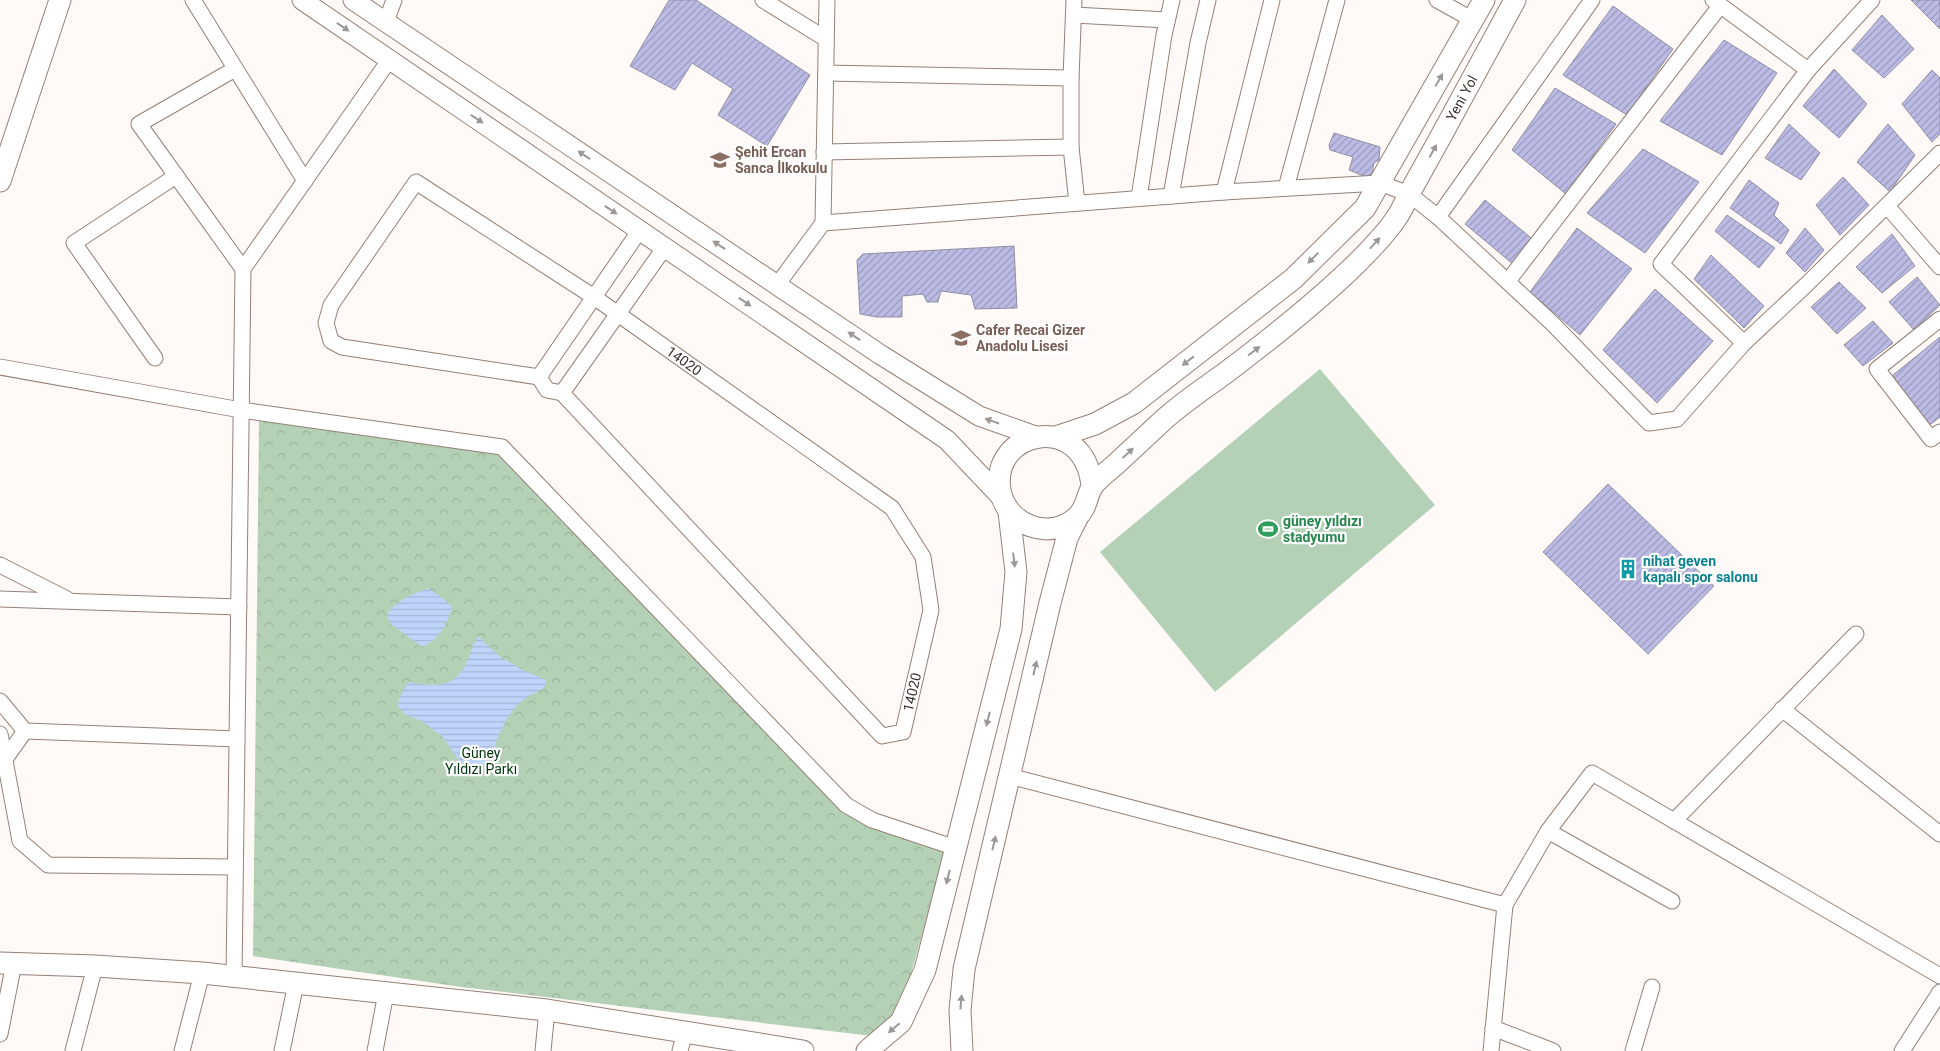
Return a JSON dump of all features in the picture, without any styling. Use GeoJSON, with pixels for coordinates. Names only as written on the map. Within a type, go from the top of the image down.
{"type":"FeatureCollection","features":[{"type":"Feature","properties":{"kind":"main road"},"geometry":{"type":"LineString","coordinates":[[0,181],[60,0]]}},
{"type":"Feature","properties":{"kind":"main road"},"geometry":{"type":"LineString","coordinates":[[867,1051],[901,1022],[925,970],[1011,629],[1016,572],[1005,504],[999,482],[1002,466],[1010,452],[1023,442],[1095,424],[1134,403],[1293,279],[1365,208],[1484,0]]}},
{"type":"Feature","properties":{"kind":"main road","name":"Yeni Yol"},"geometry":{"type":"LineString","coordinates":[[1092,486],[1162,421],[1287,326],[1357,263],[1396,218],[1515,0]]}},
{"type":"Feature","properties":{"kind":"main road"},"geometry":{"type":"LineString","coordinates":[[962,1051],[960,1010],[964,969],[1067,538],[1077,518],[1087,505],[1092,486],[1090,470],[1083,455],[1071,444],[1047,437]]}},
{"type":"Feature","properties":{"kind":"main road"},"geometry":{"type":"LineString","coordinates":[[1005,504],[1020,522],[1036,528],[1052,529],[1063,526],[1077,518]]}},
{"type":"Feature","properties":{"kind":"main road"},"geometry":{"type":"LineString","coordinates":[[7,963],[95,966],[202,973],[546,1010],[683,1042],[803,1051]]}},
{"type":"Feature","properties":{"kind":"street"},"geometry":{"type":"LineString","coordinates":[[193,0],[305,181]]}},
{"type":"Feature","properties":{"kind":"street"},"geometry":{"type":"LineString","coordinates":[[302,0],[947,440],[1005,504]]}},
{"type":"Feature","properties":{"kind":"street"},"geometry":{"type":"LineString","coordinates":[[353,0],[881,355],[980,416],[1047,437]]}},
{"type":"Feature","properties":{"kind":"street"},"geometry":{"type":"LineString","coordinates":[[386,22],[394,0]]}},
{"type":"Feature","properties":{"kind":"street"},"geometry":{"type":"LineString","coordinates":[[763,0],[826,39]]}},
{"type":"Feature","properties":{"kind":"street"},"geometry":{"type":"LineString","coordinates":[[777,285],[823,223],[827,0]]}},
{"type":"Feature","properties":{"kind":"street"},"geometry":{"type":"LineString","coordinates":[[1139,198],[1167,20],[1172,0]]}},
{"type":"Feature","properties":{"kind":"street"},"geometry":{"type":"LineString","coordinates":[[1171,196],[1198,43],[1208,0]]}},
{"type":"Feature","properties":{"kind":"street"},"geometry":{"type":"LineString","coordinates":[[1224,192],[1272,0]]}},
{"type":"Feature","properties":{"kind":"street"},"geometry":{"type":"LineString","coordinates":[[1286,188],[1337,0]]}},
{"type":"Feature","properties":{"kind":"street"},"geometry":{"type":"LineString","coordinates":[[1437,0],[1473,20]]}},
{"type":"Feature","properties":{"kind":"street"},"geometry":{"type":"LineString","coordinates":[[1438,216],[1592,0]]}},
{"type":"Feature","properties":{"kind":"street"},"geometry":{"type":"LineString","coordinates":[[1744,343],[1661,264],[1808,70],[1872,0]]}},
{"type":"Feature","properties":{"kind":"street"},"geometry":{"type":"LineString","coordinates":[[1508,282],[1716,3],[1808,70]]}},
{"type":"Feature","properties":{"kind":"street"},"geometry":{"type":"LineString","coordinates":[[1077,203],[1071,147],[1074,7],[1167,20]]}},
{"type":"Feature","properties":{"kind":"street"},"geometry":{"type":"LineString","coordinates":[[234,977],[243,269],[390,60]]}},
{"type":"Feature","properties":{"kind":"street"},"geometry":{"type":"LineString","coordinates":[[235,69],[139,124],[243,269]]}},
{"type":"Feature","properties":{"kind":"street"},"geometry":{"type":"LineString","coordinates":[[826,73],[1071,78]]}},
{"type":"Feature","properties":{"kind":"street"},"geometry":{"type":"LineString","coordinates":[[824,152],[1071,147]]}},
{"type":"Feature","properties":{"kind":"street"},"geometry":{"type":"LineString","coordinates":[[823,223],[1139,198],[1380,183],[1409,194],[1438,216],[1553,324],[1649,423],[1677,419],[1744,343],[1940,153]]}},
{"type":"Feature","properties":{"kind":"street"},"geometry":{"type":"LineString","coordinates":[[155,358],[74,243],[176,176]]}},
{"type":"Feature","properties":{"kind":"street"},"geometry":{"type":"LineString","coordinates":[[539,376],[342,347],[331,341],[326,323],[331,305],[416,182],[594,297],[617,315]]}},
{"type":"Feature","properties":{"kind":"street"},"geometry":{"type":"LineString","coordinates":[[1886,206],[1940,267]]}},
{"type":"Feature","properties":{"kind":"street"},"geometry":{"type":"LineString","coordinates":[[539,376],[640,230]]}},
{"type":"Feature","properties":{"kind":"street"},"geometry":{"type":"LineString","coordinates":[[539,376],[547,390],[562,393],[665,247]]}},
{"type":"Feature","properties":{"kind":"street","name":"14020"},"geometry":{"type":"LineString","coordinates":[[562,393],[882,736],[903,732],[931,610],[923,557],[892,508],[617,315]]}},
{"type":"Feature","properties":{"kind":"street"},"geometry":{"type":"LineString","coordinates":[[1940,318],[1877,369],[1931,439],[1940,432]]}},
{"type":"Feature","properties":{"kind":"street"},"geometry":{"type":"LineString","coordinates":[[0,367],[241,410],[502,447],[846,805],[872,820],[956,848]]}},
{"type":"Feature","properties":{"kind":"street"},"geometry":{"type":"LineString","coordinates":[[0,565],[70,601]]}},
{"type":"Feature","properties":{"kind":"street"},"geometry":{"type":"LineString","coordinates":[[0,599],[239,607]]}},
{"type":"Feature","properties":{"kind":"street"},"geometry":{"type":"LineString","coordinates":[[1674,821],[1856,634]]}},
{"type":"Feature","properties":{"kind":"street"},"geometry":{"type":"LineString","coordinates":[[0,701],[25,731],[237,739]]}},
{"type":"Feature","properties":{"kind":"street"},"geometry":{"type":"LineString","coordinates":[[1782,709],[1940,834]]}},
{"type":"Feature","properties":{"kind":"street"},"geometry":{"type":"LineString","coordinates":[[5,759],[25,731]]}},
{"type":"Feature","properties":{"kind":"street"},"geometry":{"type":"LineString","coordinates":[[0,734],[20,841],[48,865],[236,867]]}},
{"type":"Feature","properties":{"kind":"street"},"geometry":{"type":"LineString","coordinates":[[1491,1051],[1505,905],[1548,831],[1592,773],[1940,976]]}},
{"type":"Feature","properties":{"kind":"street"},"geometry":{"type":"LineString","coordinates":[[1010,776],[1505,905]]}},
{"type":"Feature","properties":{"kind":"street"},"geometry":{"type":"LineString","coordinates":[[1548,831],[1672,901]]}},
{"type":"Feature","properties":{"kind":"street"},"geometry":{"type":"LineString","coordinates":[[0,1034],[7,963]]}},
{"type":"Feature","properties":{"kind":"street"},"geometry":{"type":"LineString","coordinates":[[73,1051],[95,966]]}},
{"type":"Feature","properties":{"kind":"street"},"geometry":{"type":"LineString","coordinates":[[182,1051],[202,973]]}},
{"type":"Feature","properties":{"kind":"street"},"geometry":{"type":"LineString","coordinates":[[282,1051],[296,983]]}},
{"type":"Feature","properties":{"kind":"street"},"geometry":{"type":"LineString","coordinates":[[1633,1051],[1652,987]]}},
{"type":"Feature","properties":{"kind":"street"},"geometry":{"type":"LineString","coordinates":[[1902,1051],[1940,992]]}},
{"type":"Feature","properties":{"kind":"street"},"geometry":{"type":"LineString","coordinates":[[375,1051],[386,993]]}},
{"type":"Feature","properties":{"kind":"street"},"geometry":{"type":"LineString","coordinates":[[543,1051],[546,1010]]}},
{"type":"Feature","properties":{"kind":"street"},"geometry":{"type":"LineString","coordinates":[[1493,1028],[1553,1051]]}},
{"type":"Feature","properties":{"kind":"green space","name":"güney yıldızı stadyumu"},"geometry":{"type":"Polygon","coordinates":[[[1320,369],[1435,505],[1215,692],[1100,552],[1320,369]]]}},
{"type":"Feature","properties":{"kind":"green space","name":"Güney Yıldızı Parkı"},"geometry":{"type":"Polygon","coordinates":[[[259,421],[502,447],[672,622],[824,794],[880,826],[956,848],[924,928],[901,1009],[872,1036],[461,987],[253,956],[259,421]]]}},
{"type":"Feature","properties":{"kind":"water"},"geometry":{"type":"Polygon","coordinates":[[[429,588],[452,608],[442,631],[422,647],[391,624],[387,616],[399,602],[429,588]]]}},
{"type":"Feature","properties":{"kind":"water"},"geometry":{"type":"Polygon","coordinates":[[[478,636],[500,657],[546,680],[546,685],[523,700],[511,713],[502,729],[488,764],[468,767],[457,758],[443,737],[422,721],[406,715],[398,707],[399,699],[408,682],[435,685],[443,684],[457,677],[467,661],[478,636]]]}},
{"type":"Feature","properties":{"kind":"building"},"geometry":{"type":"Polygon","coordinates":[[[669,0],[696,0],[810,75],[767,146],[718,115],[733,89],[692,63],[675,90],[630,66],[669,0]]]}},
{"type":"Feature","properties":{"kind":"building"},"geometry":{"type":"Polygon","coordinates":[[[1911,0],[1940,0],[1940,29],[1911,0]]]}},
{"type":"Feature","properties":{"kind":"building"},"geometry":{"type":"Polygon","coordinates":[[[1613,6],[1673,49],[1627,115],[1563,75],[1613,6]]]}},
{"type":"Feature","properties":{"kind":"building"},"geometry":{"type":"Polygon","coordinates":[[[1882,15],[1914,49],[1884,78],[1852,50],[1882,15]]]}},
{"type":"Feature","properties":{"kind":"building"},"geometry":{"type":"Polygon","coordinates":[[[1724,40],[1777,73],[1722,155],[1660,121],[1724,40]]]}},
{"type":"Feature","properties":{"kind":"building"},"geometry":{"type":"Polygon","coordinates":[[[1834,69],[1867,104],[1839,138],[1803,106],[1834,69]]]}},
{"type":"Feature","properties":{"kind":"building"},"geometry":{"type":"Polygon","coordinates":[[[1932,70],[1940,78],[1940,134],[1932,142],[1902,104],[1932,70]]]}},
{"type":"Feature","properties":{"kind":"building"},"geometry":{"type":"Polygon","coordinates":[[[1555,88],[1616,124],[1566,194],[1512,150],[1555,88]]]}},
{"type":"Feature","properties":{"kind":"building"},"geometry":{"type":"Polygon","coordinates":[[[1789,124],[1820,153],[1801,180],[1765,158],[1789,124]]]}},
{"type":"Feature","properties":{"kind":"building"},"geometry":{"type":"Polygon","coordinates":[[[1888,124],[1915,155],[1890,192],[1857,162],[1888,124]]]}},
{"type":"Feature","properties":{"kind":"building"},"geometry":{"type":"Polygon","coordinates":[[[1334,133],[1380,147],[1379,160],[1374,163],[1372,174],[1366,177],[1349,170],[1353,157],[1330,150],[1329,145],[1334,133]]]}},
{"type":"Feature","properties":{"kind":"building"},"geometry":{"type":"Polygon","coordinates":[[[1643,149],[1699,182],[1645,253],[1587,213],[1643,149]]]}},
{"type":"Feature","properties":{"kind":"building"},"geometry":{"type":"Polygon","coordinates":[[[1843,177],[1869,205],[1840,235],[1816,205],[1843,177]]]}},
{"type":"Feature","properties":{"kind":"building"},"geometry":{"type":"Polygon","coordinates":[[[1749,180],[1779,203],[1774,215],[1789,230],[1781,244],[1730,208],[1749,180]]]}},
{"type":"Feature","properties":{"kind":"building"},"geometry":{"type":"Polygon","coordinates":[[[1485,200],[1535,241],[1514,265],[1465,224],[1485,200]]]}},
{"type":"Feature","properties":{"kind":"building"},"geometry":{"type":"Polygon","coordinates":[[[1727,215],[1775,248],[1759,268],[1715,231],[1727,215]]]}},
{"type":"Feature","properties":{"kind":"building"},"geometry":{"type":"Polygon","coordinates":[[[1577,228],[1632,269],[1580,335],[1530,292],[1577,228]]]}},
{"type":"Feature","properties":{"kind":"building"},"geometry":{"type":"Polygon","coordinates":[[[1805,228],[1824,250],[1805,272],[1786,253],[1805,228]]]}},
{"type":"Feature","properties":{"kind":"building"},"geometry":{"type":"Polygon","coordinates":[[[1892,234],[1915,266],[1882,293],[1856,267],[1892,234]]]}},
{"type":"Feature","properties":{"kind":"building"},"geometry":{"type":"Polygon","coordinates":[[[1014,246],[1017,308],[975,309],[971,295],[941,291],[938,302],[927,302],[923,294],[902,296],[902,317],[877,317],[860,314],[857,260],[863,254],[1014,246]]]}},
{"type":"Feature","properties":{"kind":"building"},"geometry":{"type":"Polygon","coordinates":[[[1711,255],[1764,306],[1744,328],[1694,279],[1711,255]]]}},
{"type":"Feature","properties":{"kind":"building"},"geometry":{"type":"Polygon","coordinates":[[[1917,277],[1940,305],[1914,330],[1889,302],[1917,277]]]}},
{"type":"Feature","properties":{"kind":"building"},"geometry":{"type":"Polygon","coordinates":[[[1839,282],[1866,308],[1837,334],[1811,307],[1839,282]]]}},
{"type":"Feature","properties":{"kind":"building"},"geometry":{"type":"Polygon","coordinates":[[[1655,289],[1713,341],[1657,403],[1603,350],[1655,289]]]}},
{"type":"Feature","properties":{"kind":"building"},"geometry":{"type":"Polygon","coordinates":[[[1873,321],[1893,343],[1863,366],[1844,345],[1873,321]]]}},
{"type":"Feature","properties":{"kind":"building"},"geometry":{"type":"Polygon","coordinates":[[[1940,337],[1940,417],[1927,427],[1888,379],[1940,337]]]}},
{"type":"Feature","properties":{"kind":"building","name":"nihat geven kapalı spor salonu"},"geometry":{"type":"Polygon","coordinates":[[[1608,484],[1714,586],[1648,654],[1543,552],[1608,484]]]}},
{"type":"Feature","properties":{"kind":"place","name":"Şehit Ercan Sanca İlkokulu"},"geometry":{"type":"Point","coordinates":[720,160]}},
{"type":"Feature","properties":{"kind":"place","name":"Cafer Recai Gizer Anadolu Lisesi"},"geometry":{"type":"Point","coordinates":[961,338]}},
{"type":"Feature","properties":{"kind":"place","name":"güney yıldızı stadyumu"},"geometry":{"type":"Point","coordinates":[1268,529]}},
{"type":"Feature","properties":{"kind":"place","name":"nihat geven kapalı spor salonu"},"geometry":{"type":"Point","coordinates":[1628,569]}}]}
